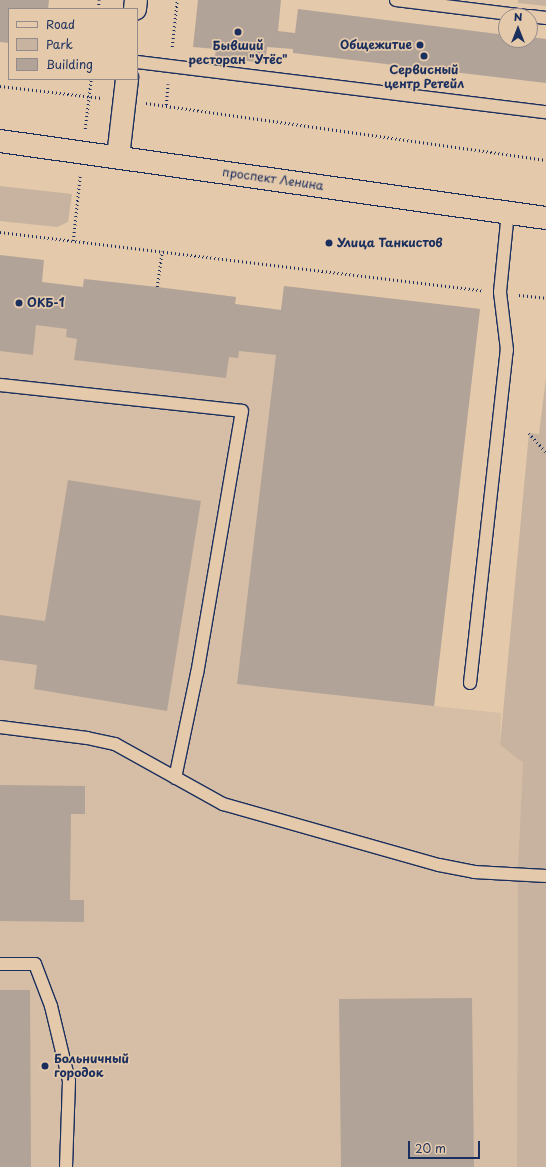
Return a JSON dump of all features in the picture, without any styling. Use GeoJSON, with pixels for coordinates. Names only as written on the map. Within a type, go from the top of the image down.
{"type":"FeatureCollection","features":[{"type":"Feature","properties":{"kind":"main road"},"geometry":{"type":"LineString","coordinates":[[118,157],[127,80]]}},
{"type":"Feature","properties":{"kind":"main road","name":"проспект Ленина"},"geometry":{"type":"LineString","coordinates":[[0,141],[546,218]]}},
{"type":"Feature","properties":{"kind":"lane"},"geometry":{"type":"LineString","coordinates":[[396,0],[498,13]]}},
{"type":"Feature","properties":{"kind":"lane"},"geometry":{"type":"LineString","coordinates":[[138,62],[546,112]]}},
{"type":"Feature","properties":{"kind":"lane"},"geometry":{"type":"LineString","coordinates":[[470,683],[507,350],[500,292],[508,212]]}},
{"type":"Feature","properties":{"kind":"lane"},"geometry":{"type":"LineString","coordinates":[[0,386],[242,411],[197,673],[175,778]]}},
{"type":"Feature","properties":{"kind":"lane"},"geometry":{"type":"LineString","coordinates":[[0,727],[87,738],[115,744],[223,804],[439,866],[474,872],[546,876]]}},
{"type":"Feature","properties":{"kind":"lane"},"geometry":{"type":"LineString","coordinates":[[0,964],[35,964],[51,1006],[69,1081],[66,1167]]}},
{"type":"Feature","properties":{"kind":"path"},"geometry":{"type":"LineString","coordinates":[[0,86],[124,101],[546,160]]}},
{"type":"Feature","properties":{"kind":"path"},"geometry":{"type":"LineString","coordinates":[[0,232],[546,298]]}},
{"type":"Feature","properties":{"kind":"path"},"geometry":{"type":"LineString","coordinates":[[157,287],[162,251]]}},
{"type":"Feature","properties":{"kind":"path"},"geometry":{"type":"LineString","coordinates":[[530,433],[546,452]]}},
{"type":"Feature","properties":{"kind":"shaded area"},"geometry":{"type":"Polygon","coordinates":[[[0,255],[42,282],[83,287],[84,279],[157,287],[236,297],[235,304],[281,310],[284,286],[480,309],[434,706],[501,713],[500,745],[523,763],[518,863],[517,1167],[0,1167],[0,255]]]}},
{"type":"Feature","properties":{"kind":"green space"},"geometry":{"type":"Polygon","coordinates":[[[518,0],[546,0],[546,6],[518,3],[518,0]]]}},
{"type":"Feature","properties":{"kind":"green space"},"geometry":{"type":"Polygon","coordinates":[[[0,186],[72,194],[68,222],[57,227],[0,221],[0,186]]]}},
{"type":"Feature","properties":{"kind":"green space"},"geometry":{"type":"Polygon","coordinates":[[[546,378],[546,1167],[517,1167],[518,863],[523,763],[500,745],[529,433],[539,434],[546,378]]]}},
{"type":"Feature","properties":{"kind":"building"},"geometry":{"type":"Polygon","coordinates":[[[0,0],[49,0],[48,8],[8,8],[8,43],[0,42],[0,0]]]}},
{"type":"Feature","properties":{"kind":"building","name":"Общежитие"},"geometry":{"type":"Polygon","coordinates":[[[198,0],[281,0],[278,31],[295,33],[298,9],[498,34],[498,48],[538,48],[538,38],[546,39],[546,83],[293,53],[293,49],[267,47],[265,63],[215,57],[216,49],[193,47],[198,0]]]}},
{"type":"Feature","properties":{"kind":"building"},"geometry":{"type":"Polygon","coordinates":[[[0,255],[44,260],[42,282],[83,287],[84,279],[157,287],[236,297],[235,304],[281,310],[284,286],[480,309],[434,706],[237,684],[276,355],[239,351],[238,358],[229,357],[226,378],[74,360],[77,339],[66,337],[67,329],[36,325],[33,355],[0,351],[0,255]]]}},
{"type":"Feature","properties":{"kind":"building"},"geometry":{"type":"Polygon","coordinates":[[[68,480],[201,501],[167,711],[34,689],[37,665],[0,660],[0,615],[45,621],[68,480]]]}},
{"type":"Feature","properties":{"kind":"building"},"geometry":{"type":"Polygon","coordinates":[[[0,785],[85,786],[85,814],[71,814],[70,900],[84,900],[84,922],[0,921],[0,785]]]}},
{"type":"Feature","properties":{"kind":"building"},"geometry":{"type":"Polygon","coordinates":[[[0,990],[30,990],[31,1167],[0,1167],[0,990]]]}},
{"type":"Feature","properties":{"kind":"building"},"geometry":{"type":"Polygon","coordinates":[[[472,998],[474,1167],[341,1167],[339,999],[472,998]]]}},
{"type":"Feature","properties":{"kind":"place","name":"Бывший ресторан \"Утёс\""},"geometry":{"type":"Point","coordinates":[238,32]}},
{"type":"Feature","properties":{"kind":"place","name":"Общежитие"},"geometry":{"type":"Point","coordinates":[420,45]}},
{"type":"Feature","properties":{"kind":"place","name":"Сервисный центр Ретейл"},"geometry":{"type":"Point","coordinates":[424,56]}},
{"type":"Feature","properties":{"kind":"place","name":"Улица Танкистов"},"geometry":{"type":"Point","coordinates":[329,243]}},
{"type":"Feature","properties":{"kind":"place","name":"ОКБ-1"},"geometry":{"type":"Point","coordinates":[19,303]}},
{"type":"Feature","properties":{"kind":"place","name":"Больничный городок"},"geometry":{"type":"Point","coordinates":[45,1066]}}]}
